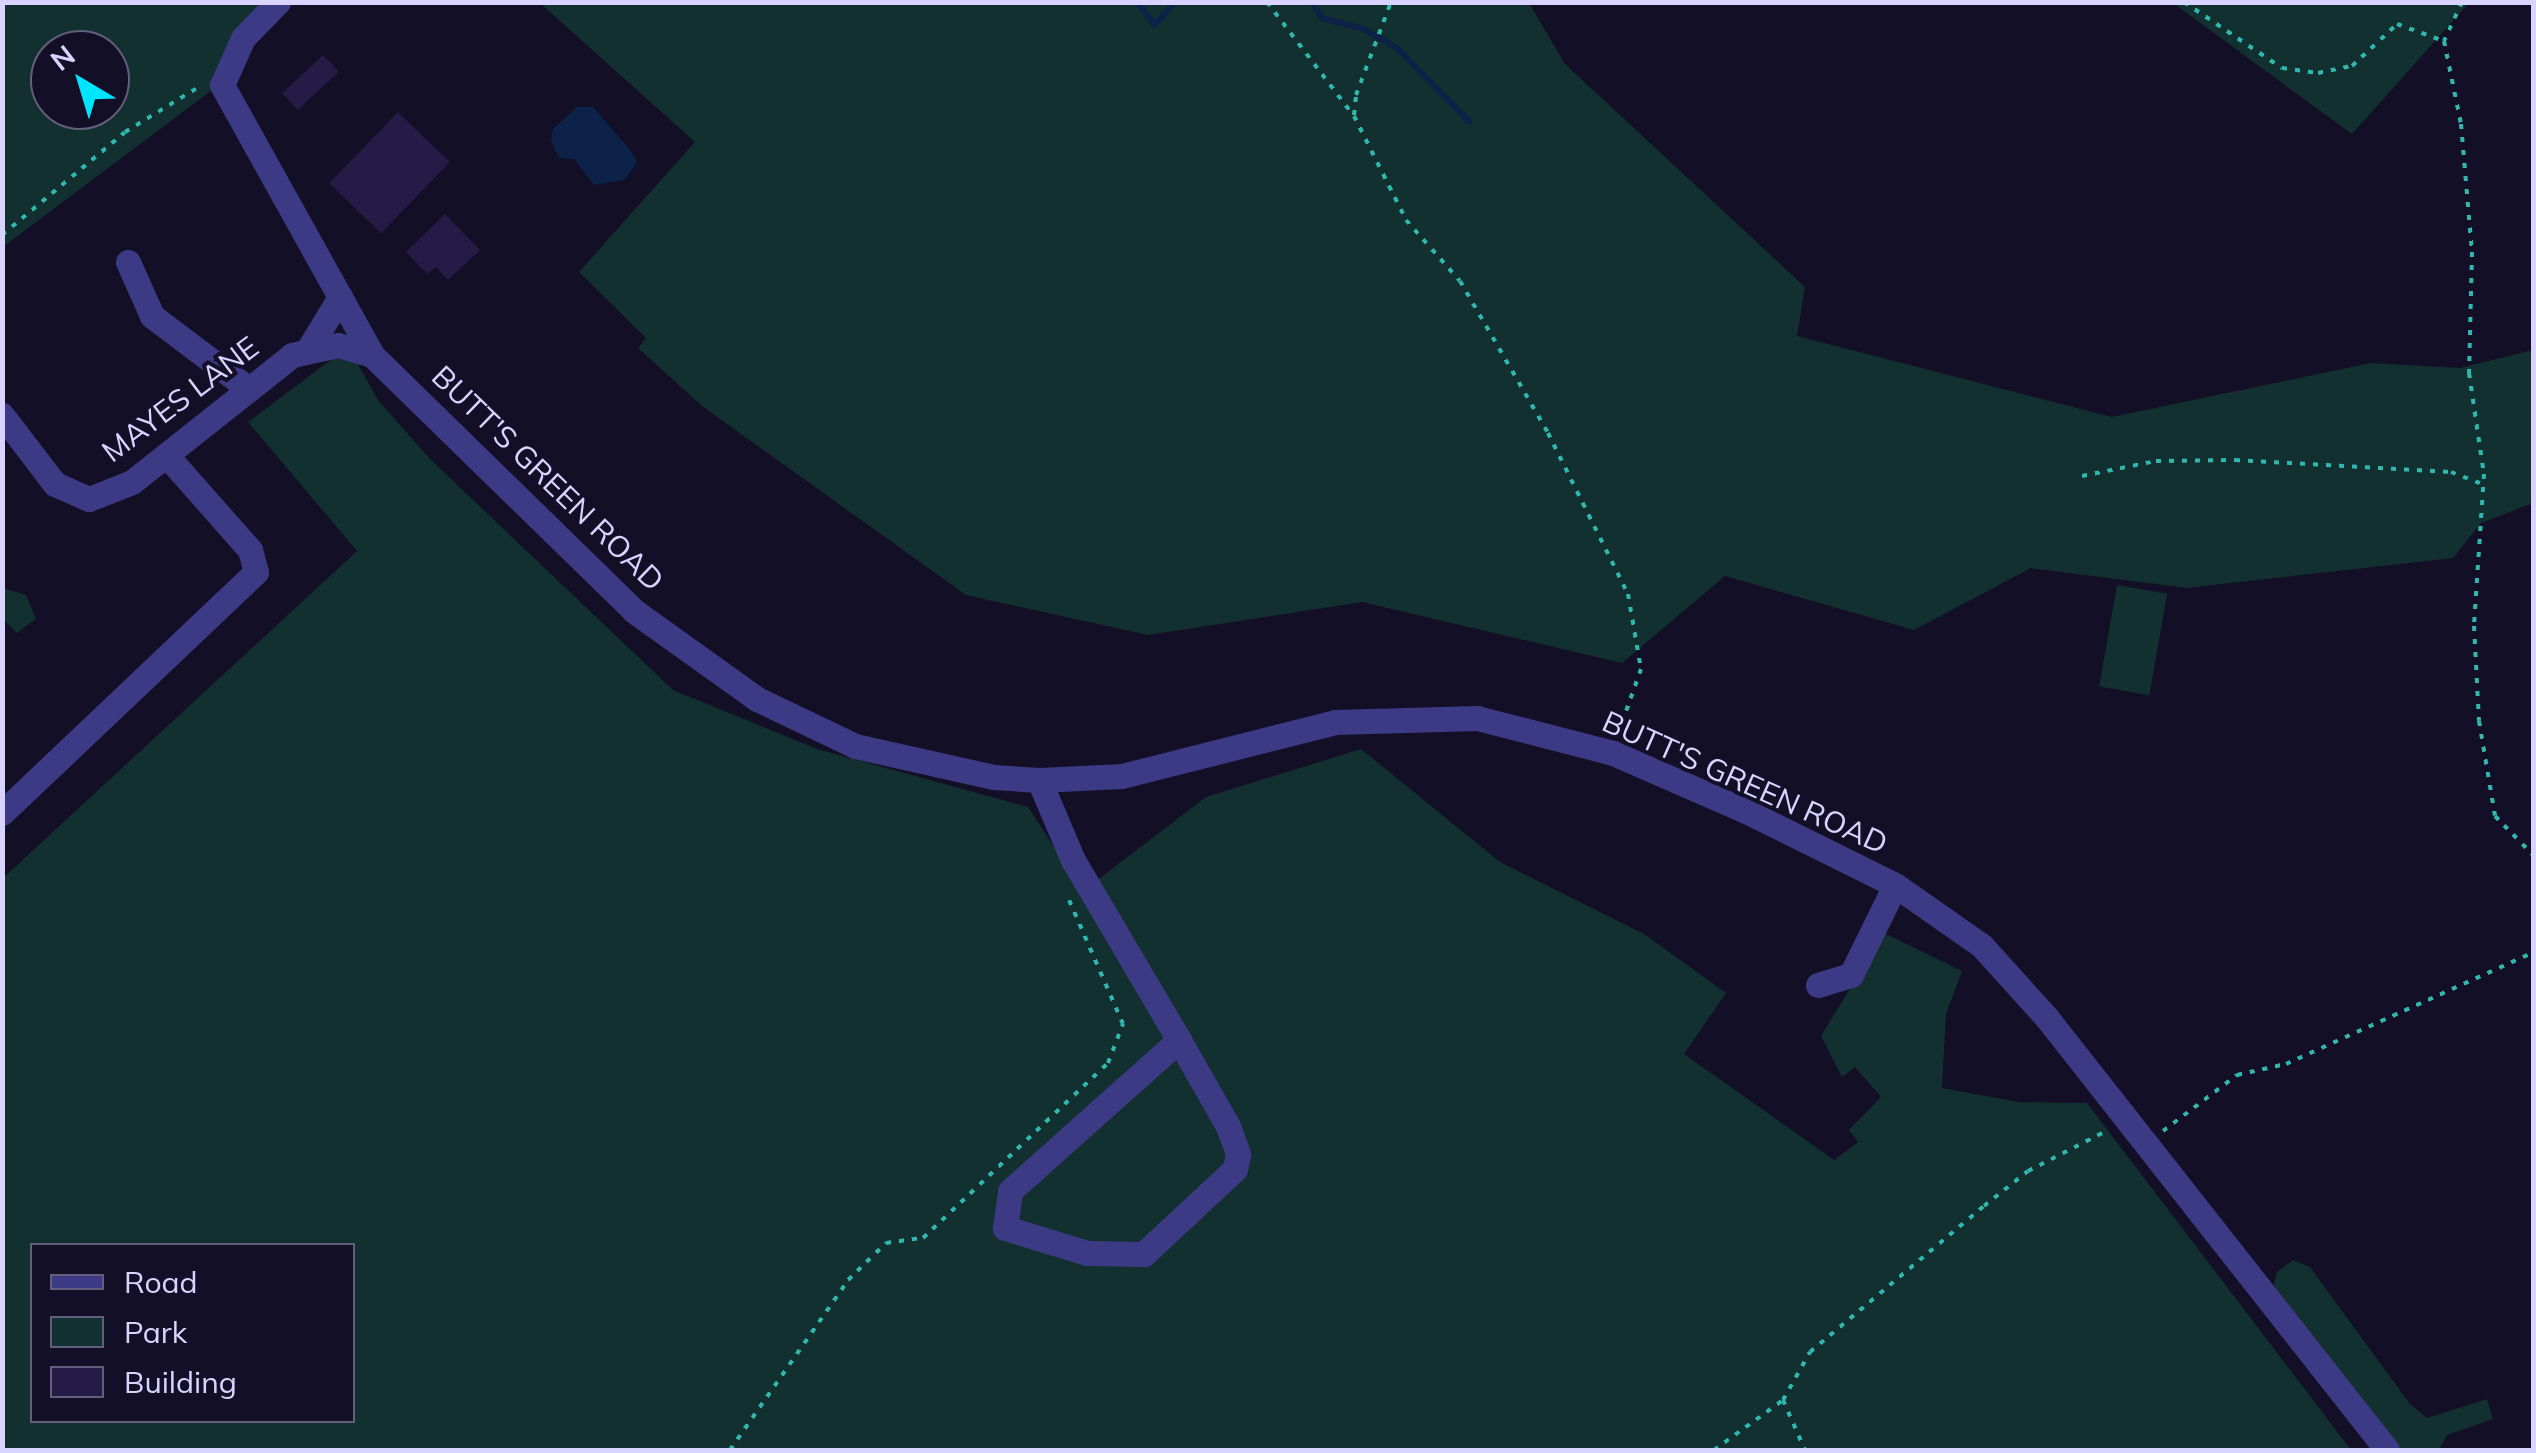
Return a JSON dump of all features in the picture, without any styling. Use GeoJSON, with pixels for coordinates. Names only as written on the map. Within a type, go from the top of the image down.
{"type":"FeatureCollection","features":[{"type":"Feature","properties":{"kind":"street"},"geometry":{"type":"LineString","coordinates":[[225,66],[278,2]]}},
{"type":"Feature","properties":{"kind":"street","name":"BUTT'S GREEN ROAD"},"geometry":{"type":"LineString","coordinates":[[225,66],[222,86],[372,355],[634,611],[757,698],[855,746],[1039,780],[1122,776],[1335,722],[1405,716],[1477,718],[1613,753],[1895,885],[1982,946],[2387,1450]]}},
{"type":"Feature","properties":{"kind":"street"},"geometry":{"type":"LineString","coordinates":[[128,262],[152,316],[249,389]]}},
{"type":"Feature","properties":{"kind":"street"},"geometry":{"type":"LineString","coordinates":[[309,348],[340,298]]}},
{"type":"Feature","properties":{"kind":"street","name":"MAYES LANE"},"geometry":{"type":"LineString","coordinates":[[2,414],[55,484],[88,499],[132,482],[249,389],[309,348],[338,345],[372,355]]}},
{"type":"Feature","properties":{"kind":"street"},"geometry":{"type":"LineString","coordinates":[[2,813],[256,572],[250,550],[167,456]]}},
{"type":"Feature","properties":{"kind":"street"},"geometry":{"type":"LineString","coordinates":[[1039,780],[1074,860],[1179,1040],[1228,1126],[1238,1154],[1234,1168],[1144,1254],[1088,1253],[1005,1228],[1010,1191],[1179,1040]]}},
{"type":"Feature","properties":{"kind":"street"},"geometry":{"type":"LineString","coordinates":[[1818,985],[1852,976],[1895,885]]}},
{"type":"Feature","properties":{"kind":"path"},"geometry":{"type":"LineString","coordinates":[[1267,2],[1354,116],[1406,220],[1480,312],[1628,594],[1640,669],[1613,753]]}},
{"type":"Feature","properties":{"kind":"path"},"geometry":{"type":"LineString","coordinates":[[1354,116],[1356,95],[1392,2]]}},
{"type":"Feature","properties":{"kind":"path"},"geometry":{"type":"LineString","coordinates":[[2184,2],[2282,68],[2318,73],[2352,66],[2397,24],[2444,41]]}},
{"type":"Feature","properties":{"kind":"path"},"geometry":{"type":"LineString","coordinates":[[2462,2],[2444,41],[2460,124],[2472,252],[2468,345],[2482,455],[2474,626],[2488,789],[2496,816],[2534,856]]}},
{"type":"Feature","properties":{"kind":"path"},"geometry":{"type":"LineString","coordinates":[[2,235],[125,132],[225,66]]}},
{"type":"Feature","properties":{"kind":"path"},"geometry":{"type":"LineString","coordinates":[[2082,476],[2156,461],[2235,460],[2452,472],[2480,483]]}},
{"type":"Feature","properties":{"kind":"path"},"geometry":{"type":"LineString","coordinates":[[730,1450],[848,1280],[886,1243],[923,1238],[1108,1064],[1123,1024],[1066,891]]}},
{"type":"Feature","properties":{"kind":"path"},"geometry":{"type":"LineString","coordinates":[[2144,1147],[2238,1075],[2286,1064],[2534,952]]}},
{"type":"Feature","properties":{"kind":"path"},"geometry":{"type":"LineString","coordinates":[[1714,1450],[1783,1400],[1810,1352],[2013,1182],[2082,1138],[2128,1123]]}},
{"type":"Feature","properties":{"kind":"path"},"geometry":{"type":"LineString","coordinates":[[1783,1400],[1806,1450]]}},
{"type":"Feature","properties":{"kind":"green space"},"geometry":{"type":"Polygon","coordinates":[[[3,3],[268,3],[220,84],[3,247],[3,3]]]}},
{"type":"Feature","properties":{"kind":"green space"},"geometry":{"type":"Polygon","coordinates":[[[540,3],[1529,3],[1565,64],[1805,287],[1797,336],[2112,417],[2371,363],[2460,368],[2533,350],[2533,503],[2481,523],[2453,558],[2187,588],[2031,568],[1914,630],[1725,576],[1622,663],[1362,602],[1148,635],[966,595],[702,406],[638,348],[646,338],[579,272],[695,142],[540,3]]]}},
{"type":"Feature","properties":{"kind":"green space"},"geometry":{"type":"Polygon","coordinates":[[[2173,3],[2469,3],[2352,134],[2173,3]]]}},
{"type":"Feature","properties":{"kind":"green space"},"geometry":{"type":"Polygon","coordinates":[[[348,347],[378,400],[430,459],[673,690],[817,749],[1028,807],[1083,891],[1206,797],[1361,749],[1500,862],[1644,934],[1726,993],[1684,1054],[1834,1160],[1858,1142],[1849,1130],[1881,1097],[1855,1067],[1842,1077],[1821,1036],[1884,933],[1962,971],[1946,1014],[1942,1088],[2019,1102],[2087,1103],[2351,1450],[3,1450],[3,878],[357,551],[248,422],[348,347]]]}},
{"type":"Feature","properties":{"kind":"green space"},"geometry":{"type":"Polygon","coordinates":[[[2117,585],[2167,594],[2149,695],[2099,686],[2117,585]]]}},
{"type":"Feature","properties":{"kind":"green space"},"geometry":{"type":"Polygon","coordinates":[[[2,588],[26,595],[36,619],[17,633],[3,619],[2,588]]]}},
{"type":"Feature","properties":{"kind":"green space"},"geometry":{"type":"Polygon","coordinates":[[[2293,1260],[2310,1267],[2410,1404],[2427,1418],[2487,1399],[2493,1419],[2447,1435],[2439,1450],[2402,1450],[2284,1311],[2274,1285],[2277,1272],[2293,1260]]]}},
{"type":"Feature","properties":{"kind":"water"},"geometry":{"type":"Polygon","coordinates":[[[577,107],[593,107],[631,151],[637,163],[624,180],[594,185],[574,159],[559,158],[551,141],[553,129],[577,107]]]}},
{"type":"Feature","properties":{"kind":"building"},"geometry":{"type":"Polygon","coordinates":[[[323,55],[339,72],[298,110],[282,93],[323,55]]]}},
{"type":"Feature","properties":{"kind":"building"},"geometry":{"type":"Polygon","coordinates":[[[398,112],[450,162],[381,233],[329,183],[398,112]]]}},
{"type":"Feature","properties":{"kind":"building"},"geometry":{"type":"Polygon","coordinates":[[[445,214],[480,250],[448,280],[436,267],[427,274],[406,252],[445,214]]]}},
{"type":"Feature","properties":{"kind":"waterway"},"geometry":{"type":"LineString","coordinates":[[1137,2],[1155,25],[1174,2]]}},
{"type":"Feature","properties":{"kind":"waterway"},"geometry":{"type":"LineString","coordinates":[[1312,2],[1322,18],[1364,29],[1397,48],[1469,121]]}}]}
